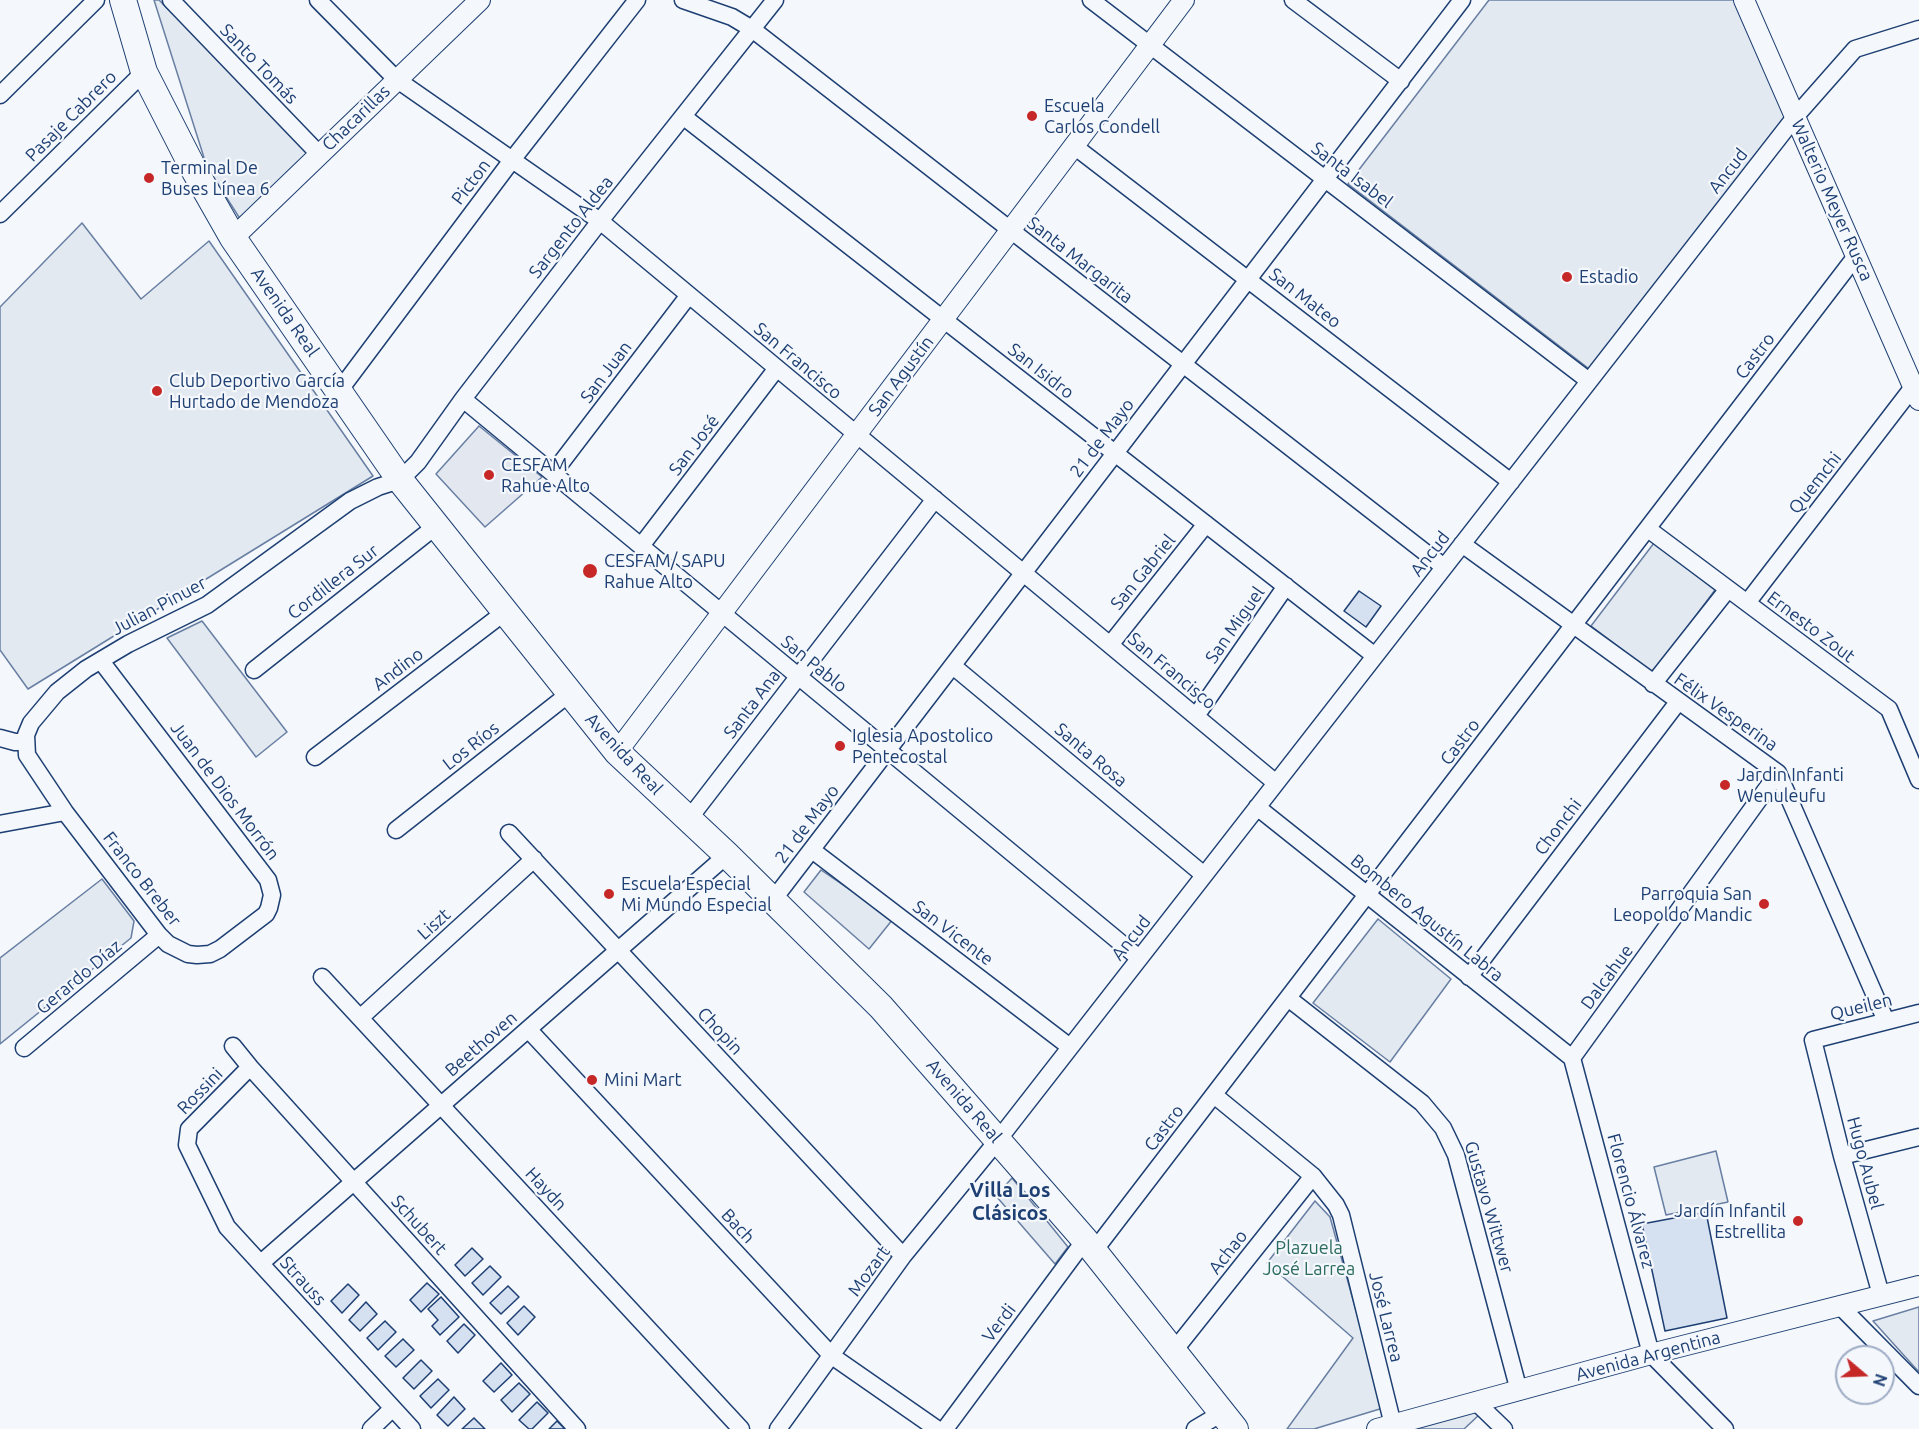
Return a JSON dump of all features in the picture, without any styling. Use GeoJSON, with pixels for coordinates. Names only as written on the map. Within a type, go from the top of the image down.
{"type":"FeatureCollection","features":[{"type":"Feature","properties":{"kind":"main road","name":"Avenida Real"},"geometry":{"type":"LineString","coordinates":[[123,0],[144,72],[192,166],[233,238],[400,480],[617,752],[727,855],[881,1007],[1089,1245],[1229,1421]]}},
{"type":"Feature","properties":{"kind":"street"},"geometry":{"type":"LineString","coordinates":[[0,95],[96,0]]}},
{"type":"Feature","properties":{"kind":"street","name":"Santo Tomás"},"geometry":{"type":"LineString","coordinates":[[171,0],[319,154]]}},
{"type":"Feature","properties":{"kind":"street","name":"San Francisco"},"geometry":{"type":"LineString","coordinates":[[318,0],[396,80],[600,221],[1276,783]]}},
{"type":"Feature","properties":{"kind":"street","name":"Picton"},"geometry":{"type":"LineString","coordinates":[[339,391],[512,160],[637,0]]}},
{"type":"Feature","properties":{"kind":"street","name":"Santa Margarita"},"geometry":{"type":"LineString","coordinates":[[683,0],[732,17],[752,29],[1444,567]]}},
{"type":"Feature","properties":{"kind":"street","name":"Sargento Aldea"},"geometry":{"type":"LineString","coordinates":[[400,480],[418,462],[600,221],[775,0]]}},
{"type":"Feature","properties":{"kind":"street","name":"Santa Isabel"},"geometry":{"type":"LineString","coordinates":[[1092,0],[1589,381]]}},
{"type":"Feature","properties":{"kind":"street","name":"San Agustín"},"geometry":{"type":"LineString","coordinates":[[617,752],[1184,0]]}},
{"type":"Feature","properties":{"kind":"street"},"geometry":{"type":"LineString","coordinates":[[1293,0],[1401,81]]}},
{"type":"Feature","properties":{"kind":"street","name":"21 de Mayo"},"geometry":{"type":"LineString","coordinates":[[773,900],[1462,0]]}},
{"type":"Feature","properties":{"kind":"street","name":"Walterio Meyer Rusca"},"geometry":{"type":"LineString","coordinates":[[1744,0],[1916,387]]}},
{"type":"Feature","properties":{"kind":"street","name":"Chacarillas"},"geometry":{"type":"LineString","coordinates":[[233,238],[473,2]]}},
{"type":"Feature","properties":{"kind":"street","name":"Ancud"},"geometry":{"type":"LineString","coordinates":[[998,1140],[1795,117],[1854,49],[1918,31]]}},
{"type":"Feature","properties":{"kind":"street","name":"Pasaje Cabrero"},"geometry":{"type":"LineString","coordinates":[[0,214],[144,72]]}},
{"type":"Feature","properties":{"kind":"street","name":"San Isidro"},"geometry":{"type":"LineString","coordinates":[[684,117],[1375,656]]}},
{"type":"Feature","properties":{"kind":"street","name":"San Mateo"},"geometry":{"type":"LineString","coordinates":[[1074,146],[1250,279],[1511,482]]}},
{"type":"Feature","properties":{"kind":"street","name":"Castro"},"geometry":{"type":"LineString","coordinates":[[1089,1245],[1214,1095],[1856,256]]}},
{"type":"Feature","properties":{"kind":"street","name":"San Juan"},"geometry":{"type":"LineString","coordinates":[[554,472],[689,295]]}},
{"type":"Feature","properties":{"kind":"street","name":"San José"},"geometry":{"type":"LineString","coordinates":[[641,546],[777,368]]}},
{"type":"Feature","properties":{"kind":"street","name":"Quemchi"},"geometry":{"type":"LineString","coordinates":[[1747,603],[1916,387]]}},
{"type":"Feature","properties":{"kind":"street","name":"San Pablo"},"geometry":{"type":"LineString","coordinates":[[464,399],[1139,958]]}},
{"type":"Feature","properties":{"kind":"street","name":"Julian Pinuer"},"geometry":{"type":"LineString","coordinates":[[25,742],[31,723],[43,707],[73,678],[167,623],[207,604],[350,501],[378,487],[400,480]]}},
{"type":"Feature","properties":{"kind":"street","name":"Santa Ana"},"geometry":{"type":"LineString","coordinates":[[688,820],[935,499]]}},
{"type":"Feature","properties":{"kind":"street","name":"San Gabriel"},"geometry":{"type":"LineString","coordinates":[[1110,645],[1206,524]]}},
{"type":"Feature","properties":{"kind":"street","name":"Cordillera Sur"},"geometry":{"type":"LineString","coordinates":[[254,670],[436,526]]}},
{"type":"Feature","properties":{"kind":"street","name":"Ernesto Zout"},"geometry":{"type":"LineString","coordinates":[[1648,529],[1889,709],[1919,780]]}},
{"type":"Feature","properties":{"kind":"street","name":"Félix Vesperina"},"geometry":{"type":"LineString","coordinates":[[1462,544],[1778,773],[1886,1021]]}},
{"type":"Feature","properties":{"kind":"street","name":"San Miguel"},"geometry":{"type":"LineString","coordinates":[[1196,716],[1286,586]]}},
{"type":"Feature","properties":{"kind":"street"},"geometry":{"type":"LineString","coordinates":[[1653,684],[1728,589]]}},
{"type":"Feature","properties":{"kind":"street","name":"Andino"},"geometry":{"type":"LineString","coordinates":[[315,757],[505,612]]}},
{"type":"Feature","properties":{"kind":"street","name":"Juan de Dios Morrón"},"geometry":{"type":"LineString","coordinates":[[100,661],[268,880],[272,895],[270,908],[266,915],[220,949],[210,954],[197,956]]}},
{"type":"Feature","properties":{"kind":"street","name":"Santa Rosa"},"geometry":{"type":"LineString","coordinates":[[953,666],[1204,875]]}},
{"type":"Feature","properties":{"kind":"street","name":"Los Ríos"},"geometry":{"type":"LineString","coordinates":[[396,830],[570,693]]}},
{"type":"Feature","properties":{"kind":"street","name":"Chonchi"},"geometry":{"type":"LineString","coordinates":[[1469,976],[1678,702]]}},
{"type":"Feature","properties":{"kind":"street"},"geometry":{"type":"LineString","coordinates":[[0,738],[25,742],[27,754],[65,812],[0,824]]}},
{"type":"Feature","properties":{"kind":"street","name":"Dalcahue"},"geometry":{"type":"LineString","coordinates":[[1572,1058],[1778,773]]}},
{"type":"Feature","properties":{"kind":"street","name":"Bombero Agustín Labra"},"geometry":{"type":"LineString","coordinates":[[1257,807],[1572,1058]]}},
{"type":"Feature","properties":{"kind":"street","name":"Franco Breber"},"geometry":{"type":"LineString","coordinates":[[65,812],[159,935],[179,950],[197,956]]}},
{"type":"Feature","properties":{"kind":"street","name":"Chopin"},"geometry":{"type":"LineString","coordinates":[[509,833],[903,1256]]}},
{"type":"Feature","properties":{"kind":"street","name":"San Vicente"},"geometry":{"type":"LineString","coordinates":[[812,850],[1070,1047]]}},
{"type":"Feature","properties":{"kind":"street","name":"Beethoven"},"geometry":{"type":"LineString","coordinates":[[261,1263],[727,855]]}},
{"type":"Feature","properties":{"kind":"street","name":"Liszt"},"geometry":{"type":"LineString","coordinates":[[360,1017],[534,859]]}},
{"type":"Feature","properties":{"kind":"street","name":"Gerardo Díaz"},"geometry":{"type":"LineString","coordinates":[[24,1048],[159,935]]}},
{"type":"Feature","properties":{"kind":"street","name":"Haydn"},"geometry":{"type":"LineString","coordinates":[[322,977],[741,1429]]}},
{"type":"Feature","properties":{"kind":"street","name":"Gustavo Wittwer"},"geometry":{"type":"LineString","coordinates":[[1288,998],[1422,1103],[1443,1128],[1456,1155],[1519,1391]]}},
{"type":"Feature","properties":{"kind":"street","name":"Queilen"},"geometry":{"type":"LineString","coordinates":[[1813,1040],[1919,1013]]}},
{"type":"Feature","properties":{"kind":"street","name":"Bach"},"geometry":{"type":"LineString","coordinates":[[528,1029],[832,1356],[938,1429]]}},
{"type":"Feature","properties":{"kind":"street","name":"Hugo Aubel"},"geometry":{"type":"LineString","coordinates":[[1813,1040],[1842,1156],[1881,1295]]}},
{"type":"Feature","properties":{"kind":"street","name":"Schubert"},"geometry":{"type":"LineString","coordinates":[[233,1046],[577,1429]]}},
{"type":"Feature","properties":{"kind":"street","name":"Florencio Álvarez"},"geometry":{"type":"LineString","coordinates":[[1572,1058],[1651,1354]]}},
{"type":"Feature","properties":{"kind":"street","name":"Rossini"},"geometry":{"type":"LineString","coordinates":[[187,1145],[189,1129],[250,1067]]}},
{"type":"Feature","properties":{"kind":"street","name":"José Larrea"},"geometry":{"type":"LineString","coordinates":[[1214,1095],[1313,1176],[1330,1195],[1341,1215],[1385,1427]]}},
{"type":"Feature","properties":{"kind":"street"},"geometry":{"type":"LineString","coordinates":[[1842,1156],[1919,1137]]}},
{"type":"Feature","properties":{"kind":"street","name":"Mozart"},"geometry":{"type":"LineString","coordinates":[[778,1429],[903,1256],[998,1140]]}},
{"type":"Feature","properties":{"kind":"street","name":"Strauss"},"geometry":{"type":"LineString","coordinates":[[187,1145],[227,1227],[412,1429]]}},
{"type":"Feature","properties":{"kind":"street","name":"Achao"},"geometry":{"type":"LineString","coordinates":[[1173,1352],[1313,1176]]}},
{"type":"Feature","properties":{"kind":"street","name":"Verdi"},"geometry":{"type":"LineString","coordinates":[[945,1429],[1089,1245]]}},
{"type":"Feature","properties":{"kind":"street","name":"Avenida Argentina"},"geometry":{"type":"LineString","coordinates":[[1385,1427],[1651,1354],[1919,1286]]}},
{"type":"Feature","properties":{"kind":"street"},"geometry":{"type":"LineString","coordinates":[[1840,1306],[1919,1386]]}},
{"type":"Feature","properties":{"kind":"street"},"geometry":{"type":"LineString","coordinates":[[1651,1354],[1725,1429]]}},
{"type":"Feature","properties":{"kind":"street"},"geometry":{"type":"LineString","coordinates":[[1475,1401],[1504,1429]]}},
{"type":"Feature","properties":{"kind":"street"},"geometry":{"type":"LineString","coordinates":[[371,1429],[393,1408]]}},
{"type":"Feature","properties":{"kind":"street"},"geometry":{"type":"LineString","coordinates":[[1195,1429],[1229,1421]]}},
{"type":"Feature","properties":{"kind":"green space"},"geometry":{"type":"Polygon","coordinates":[[[154,0],[159,0],[315,156],[244,225],[207,167],[154,0]]]}},
{"type":"Feature","properties":{"kind":"green space","name":"Estadio"},"geometry":{"type":"Polygon","coordinates":[[[1489,0],[1742,0],[1792,111],[1592,371],[1348,184],[1489,0]]]}},
{"type":"Feature","properties":{"kind":"green space","name":"Club Deportivo García Hurtado de Mendoza"},"geometry":{"type":"Polygon","coordinates":[[[82,223],[141,299],[209,241],[373,476],[28,689],[0,650],[0,307],[82,223]]]}},
{"type":"Feature","properties":{"kind":"green space"},"geometry":{"type":"Polygon","coordinates":[[[1654,543],[1715,590],[1653,673],[1591,626],[1654,543]]]}},
{"type":"Feature","properties":{"kind":"green space"},"geometry":{"type":"Polygon","coordinates":[[[202,621],[287,732],[256,757],[167,638],[202,621]]]}},
{"type":"Feature","properties":{"kind":"green space"},"geometry":{"type":"Polygon","coordinates":[[[821,870],[893,919],[869,949],[804,892],[821,870]]]}},
{"type":"Feature","properties":{"kind":"green space"},"geometry":{"type":"Polygon","coordinates":[[[102,879],[134,921],[131,938],[0,1044],[0,958],[102,879]]]}},
{"type":"Feature","properties":{"kind":"green space"},"geometry":{"type":"Polygon","coordinates":[[[1378,919],[1451,979],[1390,1062],[1313,1003],[1378,919]]]}},
{"type":"Feature","properties":{"kind":"green space"},"geometry":{"type":"Polygon","coordinates":[[[1716,1151],[1728,1202],[1666,1215],[1654,1167],[1716,1151]]]}},
{"type":"Feature","properties":{"kind":"green space"},"geometry":{"type":"Polygon","coordinates":[[[1012,1178],[1068,1247],[1055,1264],[996,1196],[1012,1178]]]}},
{"type":"Feature","properties":{"kind":"green space","name":"Plazuela José Larrea"},"geometry":{"type":"Polygon","coordinates":[[[1315,1201],[1330,1217],[1383,1408],[1314,1429],[1287,1429],[1353,1338],[1267,1263],[1315,1201]]]}},
{"type":"Feature","properties":{"kind":"green space"},"geometry":{"type":"Polygon","coordinates":[[[1919,1307],[1919,1372],[1895,1345],[1873,1321],[1919,1307]]]}},
{"type":"Feature","properties":{"kind":"green space"},"geometry":{"type":"Polygon","coordinates":[[[1477,1410],[1480,1414],[1464,1429],[1411,1429],[1477,1410]]]}},
{"type":"Feature","properties":{"kind":"shaded area","name":"CESFAM Rahue Alto"},"geometry":{"type":"Polygon","coordinates":[[[479,426],[542,477],[485,527],[436,474],[479,426]]]}},
{"type":"Feature","properties":{"kind":"building"},"geometry":{"type":"Polygon","coordinates":[[[1359,591],[1381,606],[1366,627],[1344,611],[1359,591]]]}},
{"type":"Feature","properties":{"kind":"building"},"geometry":{"type":"Polygon","coordinates":[[[1706,1212],[1727,1318],[1665,1331],[1642,1224],[1706,1212]]]}},
{"type":"Feature","properties":{"kind":"building"},"geometry":{"type":"Polygon","coordinates":[[[472,1248],[483,1259],[465,1276],[455,1265],[472,1248]]]}},
{"type":"Feature","properties":{"kind":"building"},"geometry":{"type":"Polygon","coordinates":[[[490,1266],[501,1277],[483,1295],[472,1283],[490,1266]]]}},
{"type":"Feature","properties":{"kind":"building"},"geometry":{"type":"Polygon","coordinates":[[[427,1283],[439,1294],[421,1312],[410,1300],[427,1283]]]}},
{"type":"Feature","properties":{"kind":"building"},"geometry":{"type":"Polygon","coordinates":[[[348,1284],[359,1295],[342,1313],[331,1301],[348,1284]]]}},
{"type":"Feature","properties":{"kind":"building"},"geometry":{"type":"Polygon","coordinates":[[[508,1286],[519,1297],[501,1314],[490,1303],[508,1286]]]}},
{"type":"Feature","properties":{"kind":"building"},"geometry":{"type":"Polygon","coordinates":[[[441,1297],[459,1317],[440,1335],[432,1326],[438,1320],[428,1309],[441,1297]]]}},
{"type":"Feature","properties":{"kind":"building"},"geometry":{"type":"Polygon","coordinates":[[[366,1302],[377,1314],[360,1331],[349,1320],[366,1302]]]}},
{"type":"Feature","properties":{"kind":"building"},"geometry":{"type":"Polygon","coordinates":[[[524,1306],[535,1317],[518,1335],[507,1323],[524,1306]]]}},
{"type":"Feature","properties":{"kind":"building"},"geometry":{"type":"Polygon","coordinates":[[[385,1321],[396,1332],[378,1350],[367,1338],[385,1321]]]}},
{"type":"Feature","properties":{"kind":"building"},"geometry":{"type":"Polygon","coordinates":[[[464,1324],[475,1335],[458,1353],[447,1341],[464,1324]]]}},
{"type":"Feature","properties":{"kind":"building"},"geometry":{"type":"Polygon","coordinates":[[[403,1339],[414,1350],[396,1367],[385,1356],[403,1339]]]}},
{"type":"Feature","properties":{"kind":"building"},"geometry":{"type":"Polygon","coordinates":[[[421,1360],[432,1371],[414,1389],[403,1378],[421,1360]]]}},
{"type":"Feature","properties":{"kind":"building"},"geometry":{"type":"Polygon","coordinates":[[[501,1363],[512,1375],[494,1392],[483,1381],[501,1363]]]}},
{"type":"Feature","properties":{"kind":"building"},"geometry":{"type":"Polygon","coordinates":[[[438,1379],[449,1390],[431,1408],[420,1396],[438,1379]]]}},
{"type":"Feature","properties":{"kind":"building"},"geometry":{"type":"Polygon","coordinates":[[[519,1383],[530,1394],[512,1412],[501,1400],[519,1383]]]}},
{"type":"Feature","properties":{"kind":"building"},"geometry":{"type":"Polygon","coordinates":[[[454,1397],[465,1409],[448,1426],[437,1415],[454,1397]]]}},
{"type":"Feature","properties":{"kind":"building"},"geometry":{"type":"Polygon","coordinates":[[[537,1402],[548,1413],[532,1429],[529,1429],[519,1420],[537,1402]]]}},
{"type":"Feature","properties":{"kind":"building"},"geometry":{"type":"Polygon","coordinates":[[[474,1418],[485,1429],[462,1429],[474,1418]]]}},
{"type":"Feature","properties":{"kind":"building"},"geometry":{"type":"Polygon","coordinates":[[[557,1421],[565,1429],[549,1429],[557,1421]]]}},
{"type":"Feature","properties":{"kind":"place","name":"Escuela Carlos Condell"},"geometry":{"type":"Point","coordinates":[1032,116]}},
{"type":"Feature","properties":{"kind":"place","name":"Terminal De Buses Línea 6"},"geometry":{"type":"Point","coordinates":[149,178]}},
{"type":"Feature","properties":{"kind":"place","name":"Estadio"},"geometry":{"type":"Point","coordinates":[1567,277]}},
{"type":"Feature","properties":{"kind":"place","name":"Club Deportivo García Hurtado de Mendoza"},"geometry":{"type":"Point","coordinates":[157,391]}},
{"type":"Feature","properties":{"kind":"place","name":"CESFAM Rahue Alto"},"geometry":{"type":"Point","coordinates":[489,475]}},
{"type":"Feature","properties":{"kind":"place","name":"CESFAM/ SAPU Rahue Alto"},"geometry":{"type":"Point","coordinates":[590,571]}},
{"type":"Feature","properties":{"kind":"place","name":"Iglesia Apostolico Pentecostal"},"geometry":{"type":"Point","coordinates":[840,746]}},
{"type":"Feature","properties":{"kind":"place","name":"Jardin Infanti Wenuleufu"},"geometry":{"type":"Point","coordinates":[1725,785]}},
{"type":"Feature","properties":{"kind":"place","name":"Escuela Especial Mi Mundo Especial"},"geometry":{"type":"Point","coordinates":[609,894]}},
{"type":"Feature","properties":{"kind":"place","name":"Parroquia San Leopoldo Mandic"},"geometry":{"type":"Point","coordinates":[1764,904]}},
{"type":"Feature","properties":{"kind":"place","name":"Mini Mart"},"geometry":{"type":"Point","coordinates":[592,1080]}},
{"type":"Feature","properties":{"kind":"place","name":"Jardín Infantil Estrellita"},"geometry":{"type":"Point","coordinates":[1798,1221]}},
{"type":"Feature","properties":{"kind":"district","name":"Villa Los Clásicos"},"geometry":{"type":"Point","coordinates":[1010,1202]}}]}
